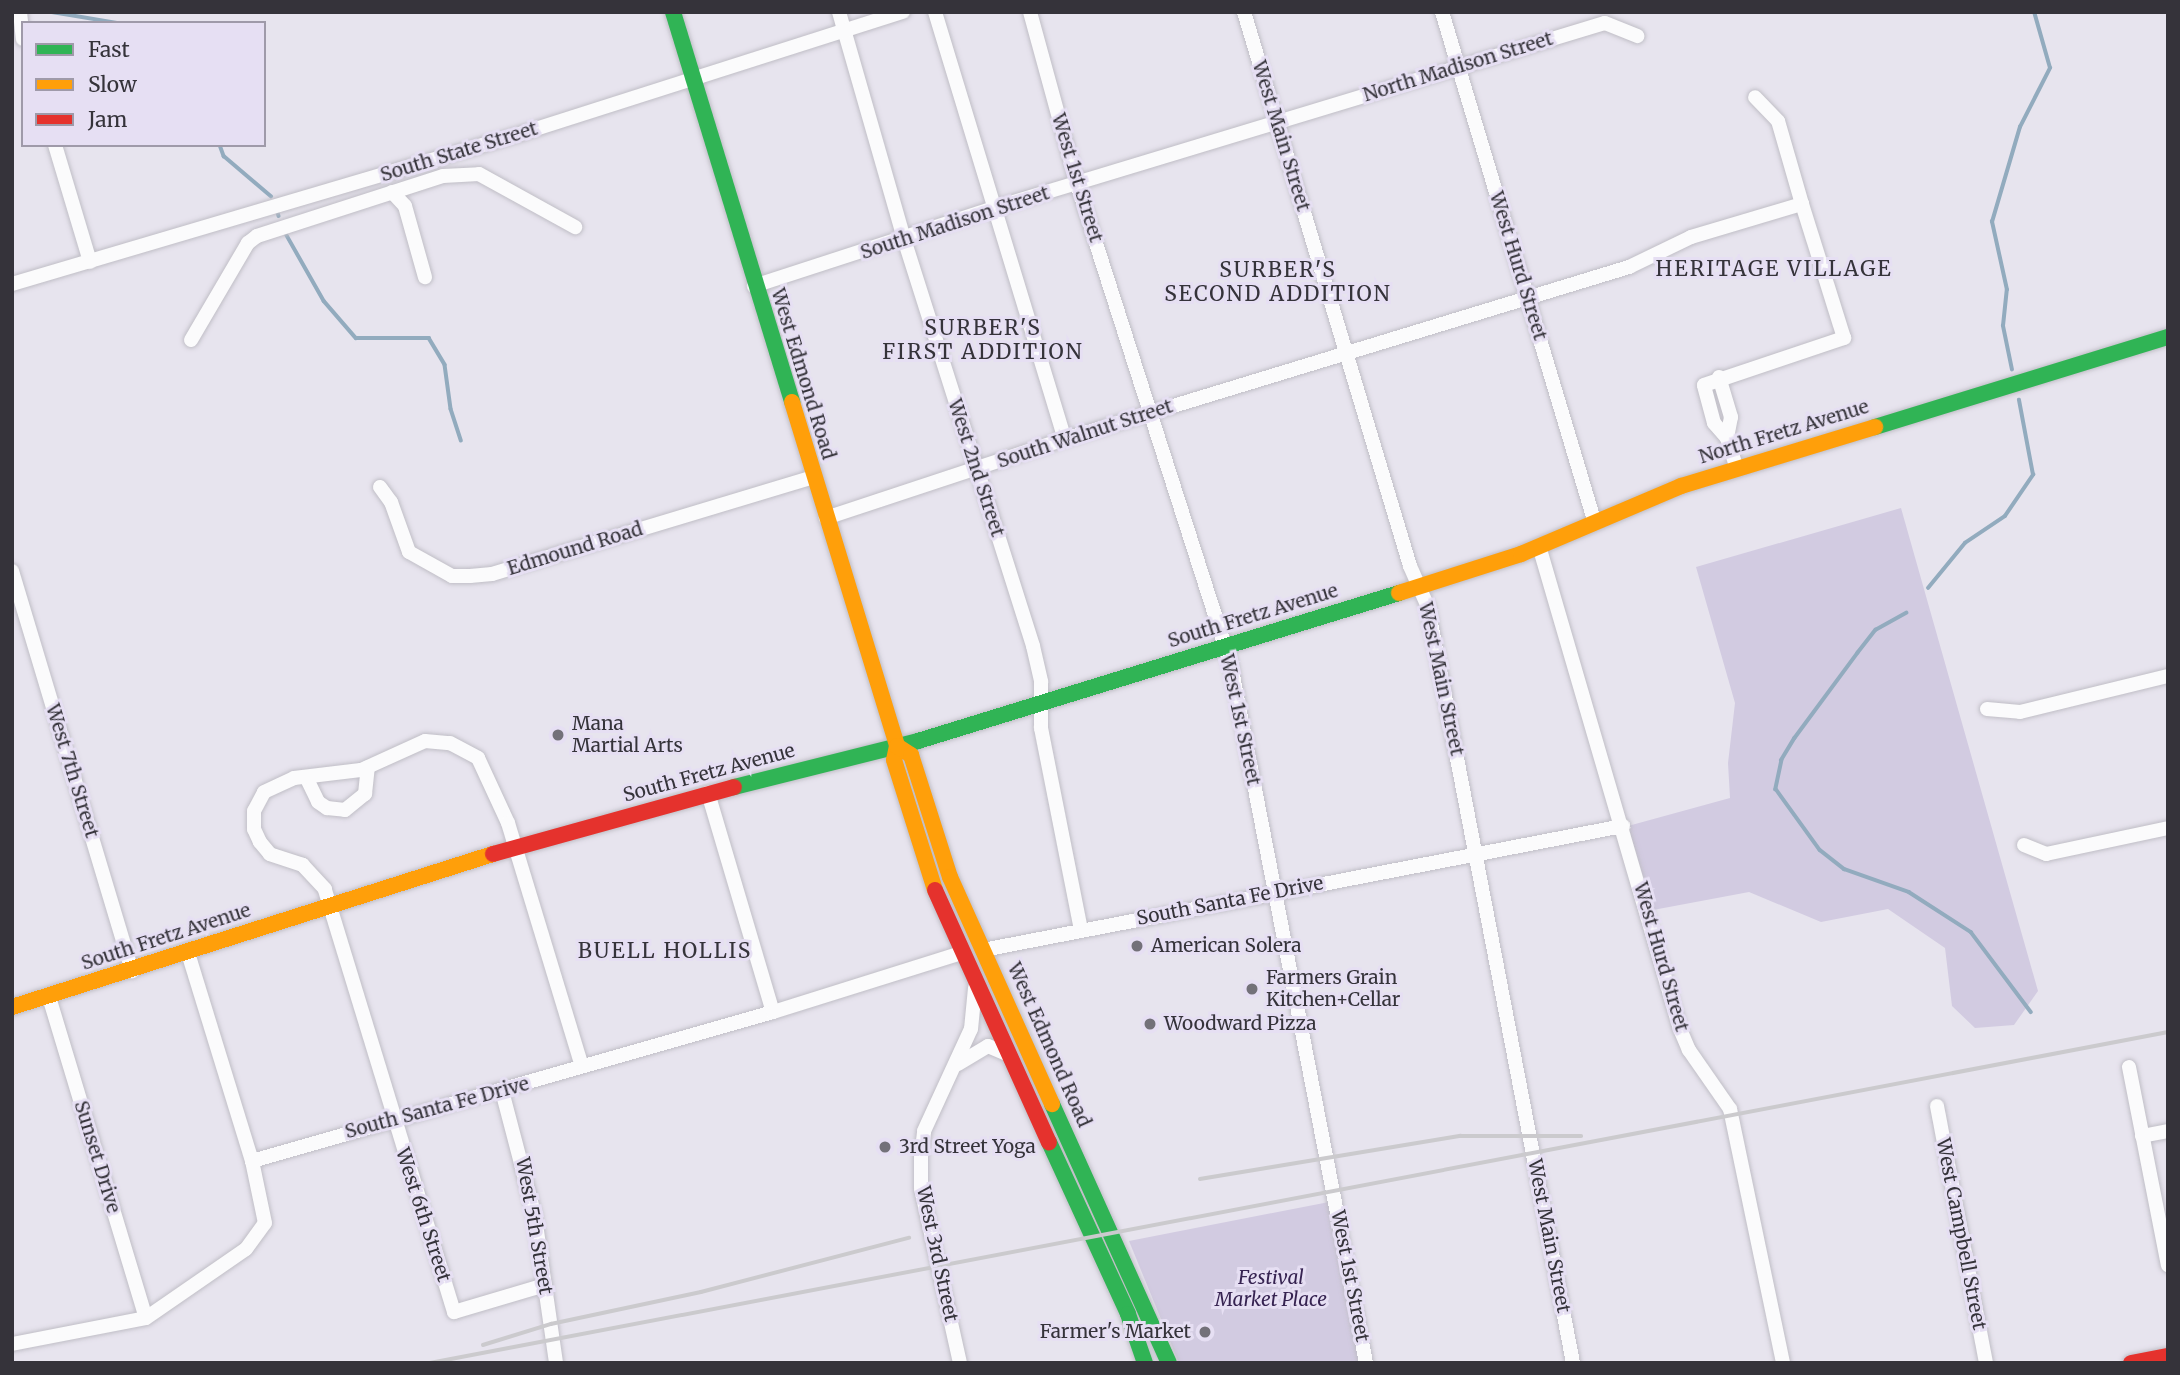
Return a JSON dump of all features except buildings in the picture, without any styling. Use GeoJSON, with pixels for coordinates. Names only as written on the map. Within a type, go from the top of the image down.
{"type":"FeatureCollection","features":[{"type":"Feature","properties":{"kind":"street","name":"West Edmond Road"},"geometry":{"type":"LineString","coordinates":[[673,12],[754,286],[897,746],[894,760],[911,817],[961,953],[1128,1314],[1145,1363]]}},
{"type":"Feature","properties":{"kind":"street","name":"West 2nd Street"},"geometry":{"type":"LineString","coordinates":[[839,12],[904,239],[1033,646],[1041,703],[1041,728],[1081,930]]}},
{"type":"Feature","properties":{"kind":"street","name":"South State Street"},"geometry":{"type":"LineString","coordinates":[[12,284],[313,196],[903,12]]}},
{"type":"Feature","properties":{"kind":"street"},"geometry":{"type":"LineString","coordinates":[[935,12],[1065,439]]}},
{"type":"Feature","properties":{"kind":"street","name":"West 1st Street"},"geometry":{"type":"LineString","coordinates":[[1030,12],[1077,184],[1153,412],[1224,647],[1276,891],[1366,1363]]}},
{"type":"Feature","properties":{"kind":"street","name":"West Main Street"},"geometry":{"type":"LineString","coordinates":[[1244,12],[1345,352],[1428,607],[1573,1363]]}},
{"type":"Feature","properties":{"kind":"street","name":"West Hurd Street"},"geometry":{"type":"LineString","coordinates":[[1442,12],[1594,520]]}},
{"type":"Feature","properties":{"kind":"street","name":"North Madison Street"},"geometry":{"type":"LineString","coordinates":[[1277,122],[1458,65],[1605,23],[1638,36]]}},
{"type":"Feature","properties":{"kind":"street"},"geometry":{"type":"LineString","coordinates":[[1737,469],[1727,438],[1731,417],[1719,377],[1843,338],[1778,121],[1755,97]]}},
{"type":"Feature","properties":{"kind":"street","name":"South Madison Street"},"geometry":{"type":"LineString","coordinates":[[754,286],[994,208],[1277,122]]}},
{"type":"Feature","properties":{"kind":"street"},"geometry":{"type":"LineString","coordinates":[[56,147],[90,262]]}},
{"type":"Feature","properties":{"kind":"street"},"geometry":{"type":"LineString","coordinates":[[191,340],[248,243],[266,230],[443,176],[479,174],[575,227]]}},
{"type":"Feature","properties":{"kind":"street"},"geometry":{"type":"LineString","coordinates":[[392,192],[405,206],[425,277]]}},
{"type":"Feature","properties":{"kind":"street"},"geometry":{"type":"LineString","coordinates":[[313,196],[321,214]]}},
{"type":"Feature","properties":{"kind":"street","name":"South Walnut Street"},"geometry":{"type":"LineString","coordinates":[[826,518],[1065,439],[1629,267],[1691,237],[1802,204]]}},
{"type":"Feature","properties":{"kind":"street","name":"North Fretz Avenue"},"geometry":{"type":"LineString","coordinates":[[1420,587],[1539,546],[1594,520],[1737,469],[2168,337]]}},
{"type":"Feature","properties":{"kind":"street","name":"Edmound Road"},"geometry":{"type":"LineString","coordinates":[[380,487],[391,502],[409,552],[452,576],[470,576],[492,574],[813,477]]}},
{"type":"Feature","properties":{"kind":"street","name":"West Hurd Street"},"geometry":{"type":"LineString","coordinates":[[1539,546],[1623,826],[1680,1029],[1689,1051],[1730,1109],[1783,1363]]}},
{"type":"Feature","properties":{"kind":"street","name":"West 7th Street"},"geometry":{"type":"LineString","coordinates":[[12,571],[132,971]]}},
{"type":"Feature","properties":{"kind":"street","name":"South Fretz Avenue"},"geometry":{"type":"LineString","coordinates":[[12,1007],[515,849],[708,793],[897,746],[1420,587]]}},
{"type":"Feature","properties":{"kind":"street"},"geometry":{"type":"LineString","coordinates":[[1987,709],[2020,712],[2168,676]]}},
{"type":"Feature","properties":{"kind":"street","name":"West 6th Street"},"geometry":{"type":"LineString","coordinates":[[515,849],[487,770],[464,748],[438,740],[425,741],[368,767],[282,781],[264,792],[254,811],[254,829],[270,854],[303,865],[318,877],[330,906],[454,1312],[545,1285]]}},
{"type":"Feature","properties":{"kind":"street","name":"West Edmond Road"},"geometry":{"type":"LineString","coordinates":[[897,746],[911,755],[950,877],[1168,1363]]}},
{"type":"Feature","properties":{"kind":"street"},"geometry":{"type":"LineString","coordinates":[[307,779],[318,802],[327,808],[345,810],[365,794],[368,767]]}},
{"type":"Feature","properties":{"kind":"street"},"geometry":{"type":"LineString","coordinates":[[708,793],[773,1012]]}},
{"type":"Feature","properties":{"kind":"street","name":"South Santa Fe Drive"},"geometry":{"type":"LineString","coordinates":[[983,950],[1276,891],[1623,826]]}},
{"type":"Feature","properties":{"kind":"street"},"geometry":{"type":"LineString","coordinates":[[2024,845],[2046,855],[2168,828]]}},
{"type":"Feature","properties":{"kind":"street"},"geometry":{"type":"LineString","coordinates":[[515,849],[582,1066]]}},
{"type":"Feature","properties":{"kind":"street"},"geometry":{"type":"LineString","coordinates":[[12,1344],[146,1318],[246,1249],[261,1233],[265,1213],[252,1161],[188,953]]}},
{"type":"Feature","properties":{"kind":"street","name":"South Santa Fe Drive"},"geometry":{"type":"LineString","coordinates":[[252,1161],[773,1012],[961,953]]}},
{"type":"Feature","properties":{"kind":"street","name":"West 3rd Street"},"geometry":{"type":"LineString","coordinates":[[960,1363],[921,1188],[924,1131],[955,1067],[976,1010],[972,976]]}},
{"type":"Feature","properties":{"kind":"street","name":"Sunset Drive"},"geometry":{"type":"LineString","coordinates":[[49,997],[146,1318]]}},
{"type":"Feature","properties":{"kind":"street"},"geometry":{"type":"LineString","coordinates":[[955,1067],[966,1056],[988,1046],[1009,1055]]}},
{"type":"Feature","properties":{"kind":"street"},"geometry":{"type":"LineString","coordinates":[[2129,1067],[2168,1265]]}},
{"type":"Feature","properties":{"kind":"street","name":"West 5th Street"},"geometry":{"type":"LineString","coordinates":[[502,1091],[523,1162],[556,1363]]}},
{"type":"Feature","properties":{"kind":"street","name":"West Campbell Street"},"geometry":{"type":"LineString","coordinates":[[1937,1106],[1986,1363]]}},
{"type":"Feature","properties":{"kind":"street"},"geometry":{"type":"LineString","coordinates":[[2142,1136],[2168,1131]]}},
{"type":"Feature","properties":{"kind":"street"},"geometry":{"type":"LineString","coordinates":[[2131,1363],[2168,1356]]}},
{"type":"Feature","properties":{"kind":"green space"},"geometry":{"type":"Polygon","coordinates":[[[1901,508],[2038,991],[2014,1025],[1975,1028],[1952,1006],[1945,948],[1888,909],[1821,922],[1749,892],[1653,910],[1628,826],[1730,798],[1728,763],[1735,703],[1696,567],[1901,508]]]}},
{"type":"Feature","properties":{"kind":"green space","name":"Festival Market Place"},"geometry":{"type":"Polygon","coordinates":[[[1329,1202],[1360,1363],[1179,1363],[1129,1241],[1329,1202]]]}},
{"type":"Feature","properties":{"kind":"waterway"},"geometry":{"type":"LineString","coordinates":[[52,12],[106,21]]}},
{"type":"Feature","properties":{"kind":"waterway"},"geometry":{"type":"LineString","coordinates":[[2012,370],[2003,326],[2007,290],[1992,222],[2020,127],[2050,68],[2034,12]]}},
{"type":"Feature","properties":{"kind":"waterway"},"geometry":{"type":"LineString","coordinates":[[221,147],[224,156],[271,196]]}},
{"type":"Feature","properties":{"kind":"waterway"},"geometry":{"type":"LineString","coordinates":[[285,232],[324,301],[356,338],[429,338],[445,365],[451,409],[461,440]]}},
{"type":"Feature","properties":{"kind":"waterway"},"geometry":{"type":"LineString","coordinates":[[1928,588],[1965,543],[2005,516],[2033,475],[2019,400]]}},
{"type":"Feature","properties":{"kind":"waterway"},"geometry":{"type":"LineString","coordinates":[[1907,613],[1876,630],[1858,653],[1795,738],[1782,760],[1776,789],[1820,850],[1844,869],[1909,892],[1971,932],[2031,1012]]}},
{"type":"Feature","properties":{"kind":"railway"},"geometry":{"type":"LineString","coordinates":[[430,1363],[2168,1032]]}},
{"type":"Feature","properties":{"kind":"railway"},"geometry":{"type":"LineString","coordinates":[[1200,1179],[1460,1136],[1581,1136]]}},
{"type":"Feature","properties":{"kind":"railway"},"geometry":{"type":"LineString","coordinates":[[483,1345],[551,1324],[701,1292],[909,1238]]}},
{"type":"Feature","properties":{"kind":"traffic: fast"},"geometry":{"type":"LineString","coordinates":[[673,12],[792,402]]}},
{"type":"Feature","properties":{"kind":"traffic: fast"},"geometry":{"type":"LineString","coordinates":[[1875,427],[2168,337]]}},
{"type":"Feature","properties":{"kind":"traffic: fast"},"geometry":{"type":"LineString","coordinates":[[734,787],[918,741],[1399,593]]}},
{"type":"Feature","properties":{"kind":"traffic: fast"},"geometry":{"type":"LineString","coordinates":[[1052,1104],[1169,1363]]}},
{"type":"Feature","properties":{"kind":"traffic: fast"},"geometry":{"type":"LineString","coordinates":[[1049,1142],[1128,1314],[1145,1363]]}},
{"type":"Feature","properties":{"kind":"traffic: slow"},"geometry":{"type":"LineString","coordinates":[[792,402],[897,746],[894,760],[935,890]]}},
{"type":"Feature","properties":{"kind":"traffic: slow"},"geometry":{"type":"LineString","coordinates":[[1399,593],[1521,554],[1681,486],[1875,427]]}},
{"type":"Feature","properties":{"kind":"traffic: slow"},"geometry":{"type":"LineString","coordinates":[[897,746],[911,755],[950,877],[1052,1104]]}},
{"type":"Feature","properties":{"kind":"traffic: slow"},"geometry":{"type":"LineString","coordinates":[[12,1007],[493,854]]}},
{"type":"Feature","properties":{"kind":"traffic: jam"},"geometry":{"type":"LineString","coordinates":[[493,854],[734,787]]}},
{"type":"Feature","properties":{"kind":"traffic: jam"},"geometry":{"type":"LineString","coordinates":[[935,890],[1049,1142]]}},
{"type":"Feature","properties":{"kind":"traffic: jam"},"geometry":{"type":"LineString","coordinates":[[2131,1363],[2168,1356]]}},
{"type":"Feature","properties":{"kind":"place","name":"Mana Martial Arts"},"geometry":{"type":"Point","coordinates":[558,735]}},
{"type":"Feature","properties":{"kind":"place","name":"American Solera"},"geometry":{"type":"Point","coordinates":[1137,946]}},
{"type":"Feature","properties":{"kind":"place","name":"Farmers Grain Kitchen+Cellar"},"geometry":{"type":"Point","coordinates":[1252,989]}},
{"type":"Feature","properties":{"kind":"place","name":"Woodward Pizza"},"geometry":{"type":"Point","coordinates":[1150,1024]}},
{"type":"Feature","properties":{"kind":"place","name":"3rd Street Yoga"},"geometry":{"type":"Point","coordinates":[885,1147]}},
{"type":"Feature","properties":{"kind":"place","name":"Farmer's Market"},"geometry":{"type":"Point","coordinates":[1205,1332]}},
{"type":"Feature","properties":{"kind":"district","name":"HERITAGE VILLAGE"},"geometry":{"type":"Point","coordinates":[1774,269]}},
{"type":"Feature","properties":{"kind":"district","name":"SURBER'S SECOND ADDITION"},"geometry":{"type":"Point","coordinates":[1278,282]}},
{"type":"Feature","properties":{"kind":"district","name":"SURBER'S FIRST ADDITION"},"geometry":{"type":"Point","coordinates":[983,340]}},
{"type":"Feature","properties":{"kind":"district","name":"BUELL HOLLIS"},"geometry":{"type":"Point","coordinates":[665,951]}}]}
